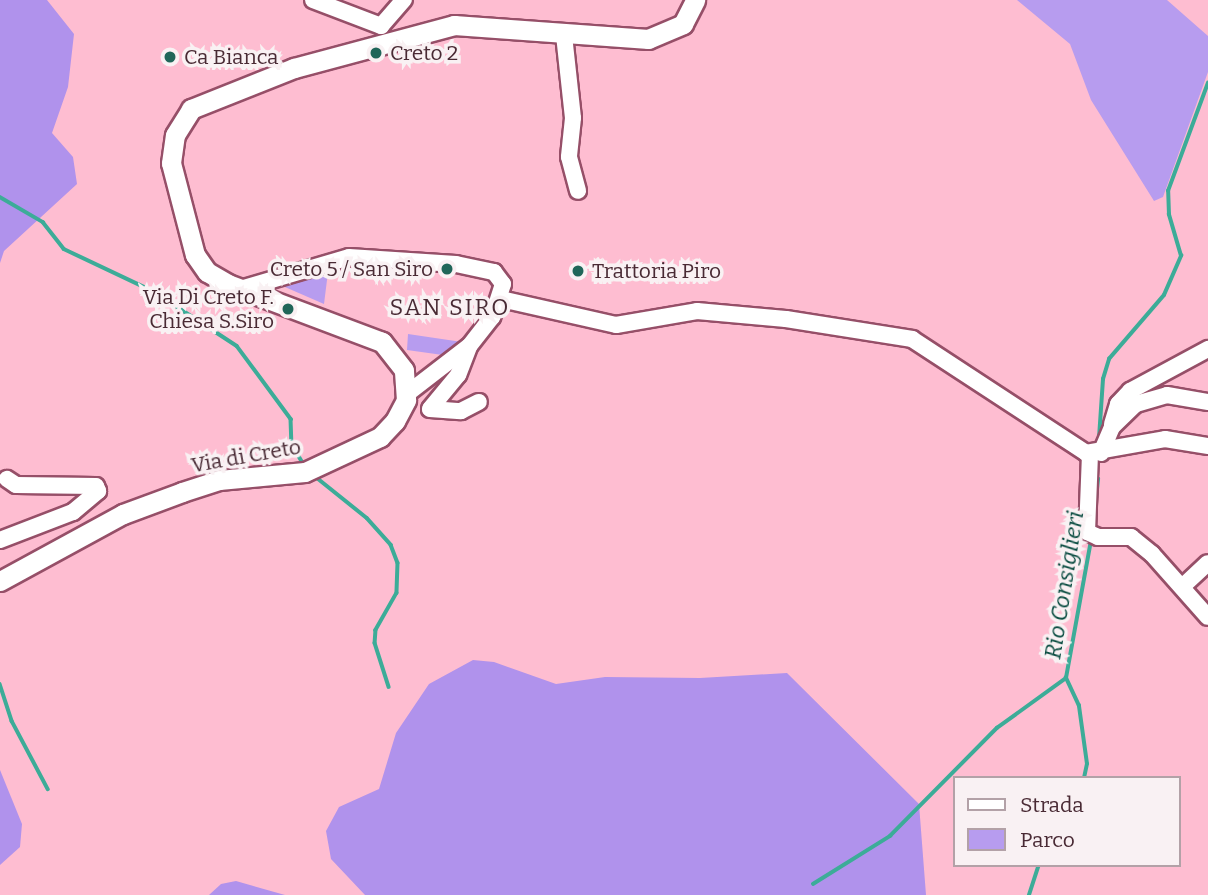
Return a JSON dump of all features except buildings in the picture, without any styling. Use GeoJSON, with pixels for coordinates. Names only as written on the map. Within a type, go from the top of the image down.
{"type":"FeatureCollection","features":[{"type":"Feature","properties":{"kind":"main road"},"geometry":{"type":"LineString","coordinates":[[407,394],[404,370],[382,342],[207,272],[190,239],[171,156],[175,135],[191,109],[294,68],[454,24],[633,39],[663,36],[683,24],[695,0]]}},
{"type":"Feature","properties":{"kind":"main road","name":"Via di Creto"},"geometry":{"type":"LineString","coordinates":[[0,581],[123,513],[219,480],[291,475],[317,466],[388,430],[407,394]]}},
{"type":"Feature","properties":{"kind":"street"},"geometry":{"type":"LineString","coordinates":[[313,0],[381,26],[404,0]]}},
{"type":"Feature","properties":{"kind":"street"},"geometry":{"type":"LineString","coordinates":[[565,35],[573,118],[569,157],[578,191]]}},
{"type":"Feature","properties":{"kind":"street"},"geometry":{"type":"LineString","coordinates":[[244,288],[349,257],[485,268],[499,276],[501,299],[616,325],[697,311],[786,319],[912,339],[1099,453],[1165,439],[1208,446]]}},
{"type":"Feature","properties":{"kind":"street","name":"Via di Creto"},"geometry":{"type":"LineString","coordinates":[[407,394],[469,346],[501,299]]}},
{"type":"Feature","properties":{"kind":"street"},"geometry":{"type":"LineString","coordinates":[[469,346],[458,375],[430,410],[461,411],[479,402]]}},
{"type":"Feature","properties":{"kind":"street"},"geometry":{"type":"LineString","coordinates":[[1208,349],[1130,391],[1118,404],[1112,427],[1099,453],[1086,530],[1094,536],[1131,537],[1208,617]]}},
{"type":"Feature","properties":{"kind":"street"},"geometry":{"type":"LineString","coordinates":[[1112,427],[1144,400],[1177,396],[1208,402]]}},
{"type":"Feature","properties":{"kind":"street"},"geometry":{"type":"LineString","coordinates":[[1099,453],[1126,422],[1141,411],[1167,403],[1208,411]]}},
{"type":"Feature","properties":{"kind":"street"},"geometry":{"type":"LineString","coordinates":[[0,540],[73,512],[98,491],[96,486],[16,485],[7,479]]}},
{"type":"Feature","properties":{"kind":"street"},"geometry":{"type":"LineString","coordinates":[[1182,587],[1208,563]]}},
{"type":"Feature","properties":{"kind":"green space"},"geometry":{"type":"Polygon","coordinates":[[[1017,0],[1167,0],[1208,36],[1208,72],[1163,197],[1154,201],[1091,100],[1070,44],[1017,0]]]}},
{"type":"Feature","properties":{"kind":"green space"},"geometry":{"type":"Polygon","coordinates":[[[328,272],[324,304],[278,284],[328,272]]]}},
{"type":"Feature","properties":{"kind":"green space"},"geometry":{"type":"Polygon","coordinates":[[[408,334],[462,342],[450,356],[407,350],[408,334]]]}},
{"type":"Feature","properties":{"kind":"shaded area"},"geometry":{"type":"Polygon","coordinates":[[[0,0],[47,0],[74,34],[68,87],[52,133],[73,157],[77,184],[4,251],[0,263],[0,0]]]}},
{"type":"Feature","properties":{"kind":"shaded area"},"geometry":{"type":"Polygon","coordinates":[[[473,660],[494,662],[556,684],[605,677],[700,678],[787,673],[919,804],[926,895],[365,895],[331,859],[326,831],[339,807],[379,789],[396,733],[429,684],[473,660]]]}},
{"type":"Feature","properties":{"kind":"shaded area"},"geometry":{"type":"Polygon","coordinates":[[[0,770],[22,824],[20,847],[0,865],[0,770]]]}},
{"type":"Feature","properties":{"kind":"shaded area"},"geometry":{"type":"Polygon","coordinates":[[[236,881],[285,895],[209,895],[221,884],[236,881]]]}},
{"type":"Feature","properties":{"kind":"waterway","name":"Rio Consiglieri"},"geometry":{"type":"LineString","coordinates":[[1099,438],[1103,379],[1109,359],[1164,295],[1181,256],[1169,215],[1168,191],[1208,83]]}},
{"type":"Feature","properties":{"kind":"waterway"},"geometry":{"type":"LineString","coordinates":[[0,197],[43,222],[64,249],[153,291],[237,346],[291,419],[292,444],[302,461]]}},
{"type":"Feature","properties":{"kind":"waterway"},"geometry":{"type":"LineString","coordinates":[[316,477],[367,518],[391,545],[398,563],[397,593],[376,630],[375,643],[389,687]]}},
{"type":"Feature","properties":{"kind":"waterway","name":"Rio Consiglieri"},"geometry":{"type":"LineString","coordinates":[[1096,499],[1098,479]]}},
{"type":"Feature","properties":{"kind":"waterway","name":"Rio Consiglieri"},"geometry":{"type":"LineString","coordinates":[[1084,776],[1087,764],[1079,706],[1066,678],[1091,541]]}},
{"type":"Feature","properties":{"kind":"waterway"},"geometry":{"type":"LineString","coordinates":[[813,884],[890,836],[997,728],[1066,678]]}},
{"type":"Feature","properties":{"kind":"waterway"},"geometry":{"type":"LineString","coordinates":[[0,684],[12,721],[48,789]]}},
{"type":"Feature","properties":{"kind":"waterway","name":"Rio Consiglieri"},"geometry":{"type":"LineString","coordinates":[[1029,895],[1038,867]]}},
{"type":"Feature","properties":{"kind":"place","name":"Creto 2"},"geometry":{"type":"Point","coordinates":[376,53]}},
{"type":"Feature","properties":{"kind":"place","name":"Ca Bianca"},"geometry":{"type":"Point","coordinates":[170,57]}},
{"type":"Feature","properties":{"kind":"place","name":"Creto 5 / San Siro"},"geometry":{"type":"Point","coordinates":[447,269]}},
{"type":"Feature","properties":{"kind":"place","name":"Trattoria Piro"},"geometry":{"type":"Point","coordinates":[578,271]}},
{"type":"Feature","properties":{"kind":"place","name":"Via Di Creto F. Chiesa S.Siro"},"geometry":{"type":"Point","coordinates":[288,309]}},
{"type":"Feature","properties":{"kind":"district","name":"SAN SIRO"},"geometry":{"type":"Point","coordinates":[450,307]}}]}
